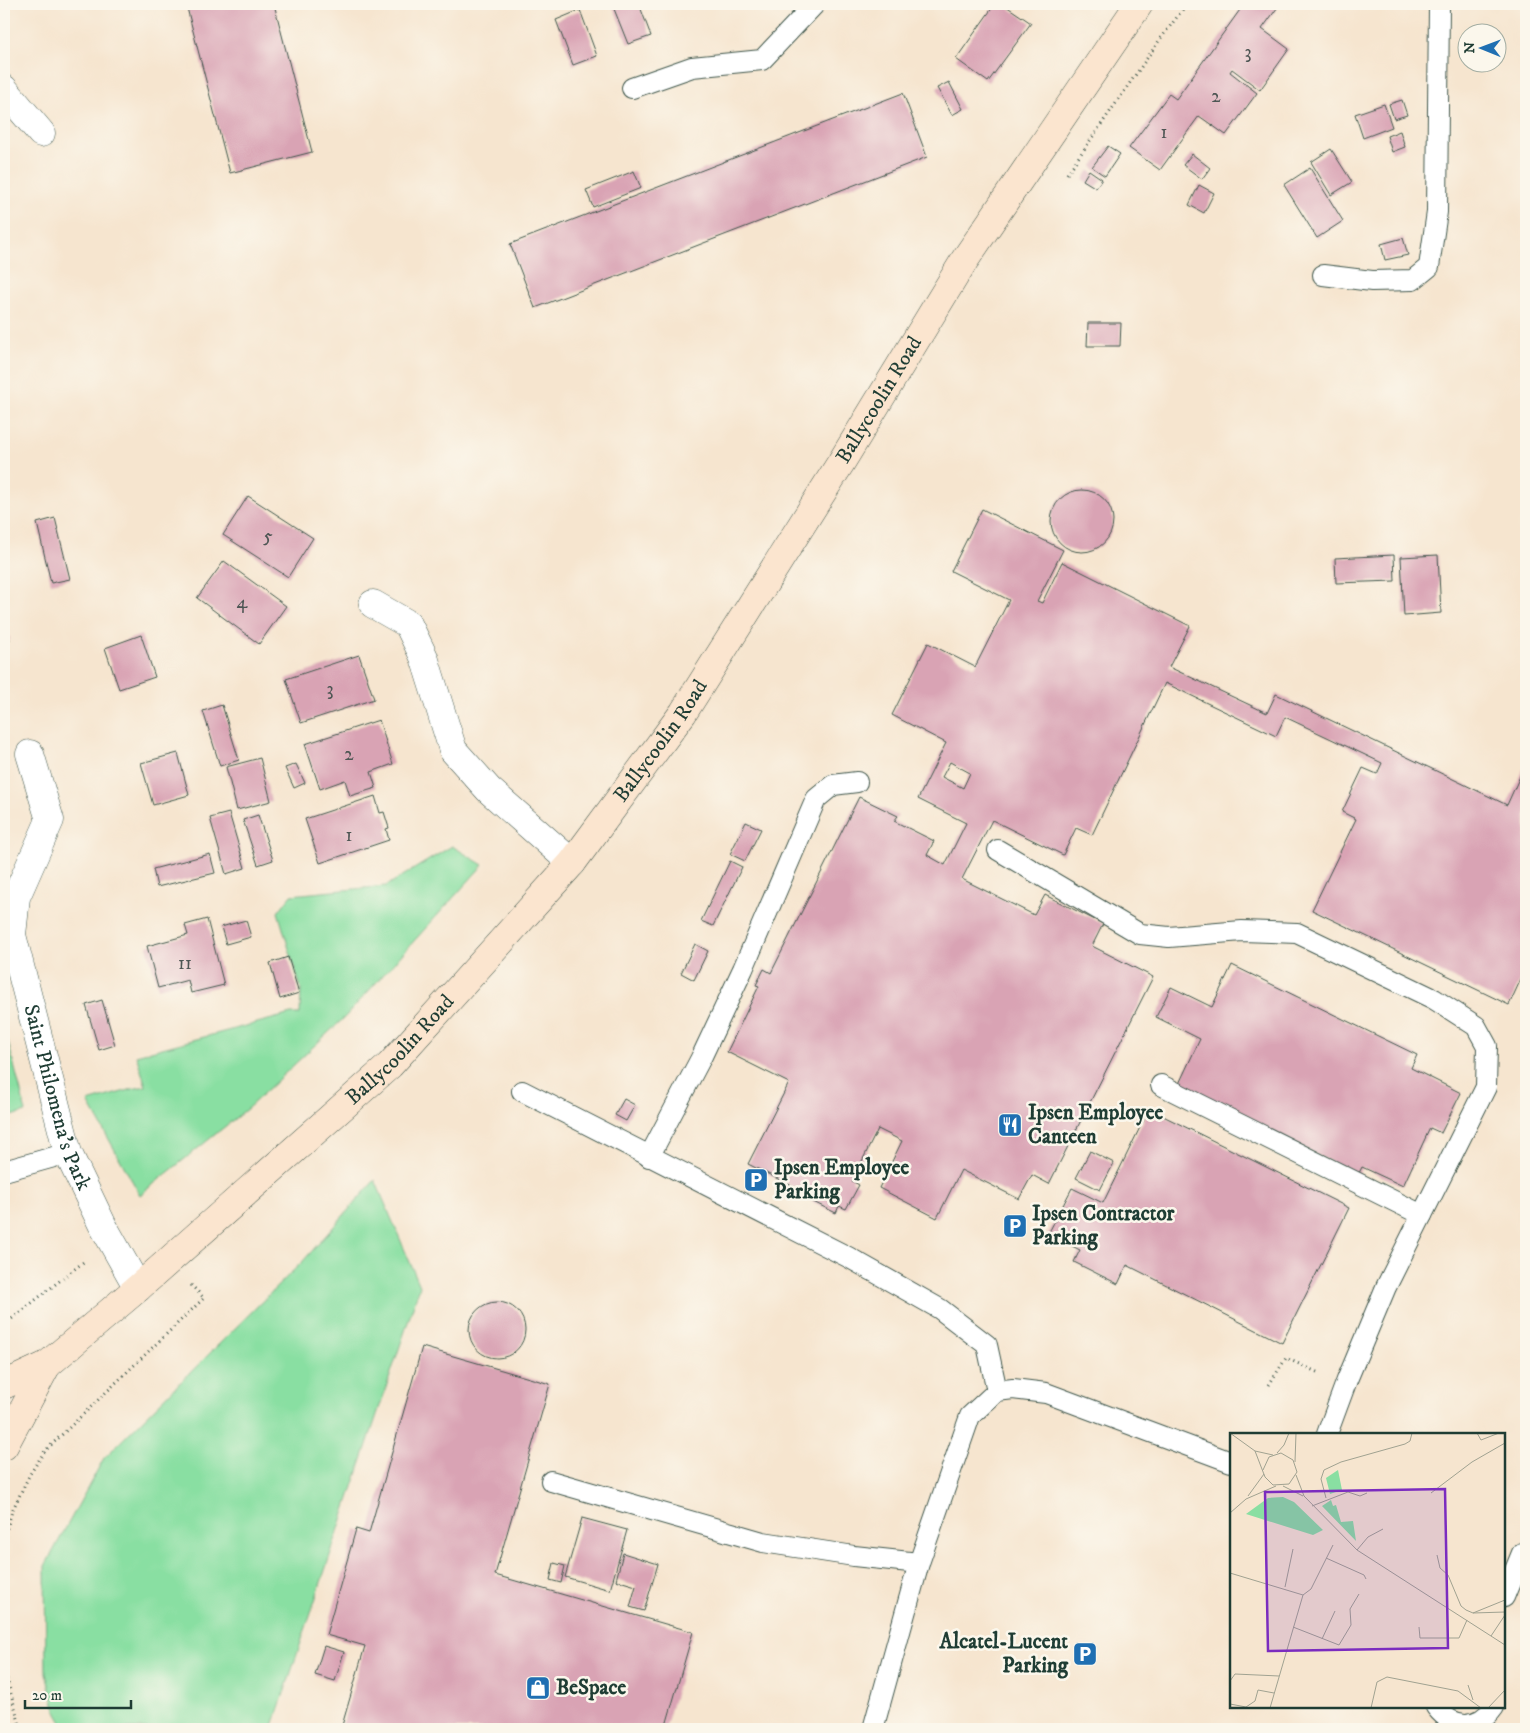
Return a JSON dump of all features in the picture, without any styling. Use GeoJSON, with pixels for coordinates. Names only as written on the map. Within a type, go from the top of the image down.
{"type":"FeatureCollection","features":[{"type":"Feature","properties":{"kind":"main road","name":"Ballycoolin Road"},"geometry":{"type":"LineString","coordinates":[[4,1385],[47,1365],[138,1288],[390,1065],[572,863],[683,713],[964,261],[1139,4]]}},
{"type":"Feature","properties":{"kind":"main road","name":"Ballycoolin Road"},"geometry":{"type":"LineString","coordinates":[[4,1446],[47,1365]]}},
{"type":"Feature","properties":{"kind":"street"},"geometry":{"type":"LineString","coordinates":[[4,89],[41,134]]}},
{"type":"Feature","properties":{"kind":"street"},"geometry":{"type":"LineString","coordinates":[[373,604],[408,624],[424,657],[453,750],[488,790],[572,863]]}},
{"type":"Feature","properties":{"kind":"street","name":"Saint Philomena's Park"},"geometry":{"type":"LineString","coordinates":[[30,754],[50,820],[16,897],[12,935],[68,1153],[111,1240],[138,1288]]}},
{"type":"Feature","properties":{"kind":"lane"},"geometry":{"type":"LineString","coordinates":[[632,88],[692,67],[762,60],[815,4]]}},
{"type":"Feature","properties":{"kind":"lane"},"geometry":{"type":"LineString","coordinates":[[1324,275],[1372,282],[1413,280],[1429,267],[1437,212],[1439,4]]}},
{"type":"Feature","properties":{"kind":"lane"},"geometry":{"type":"LineString","coordinates":[[649,1157],[701,1058],[743,969],[816,799],[833,785],[857,782]]}},
{"type":"Feature","properties":{"kind":"lane"},"geometry":{"type":"LineString","coordinates":[[998,850],[1140,934],[1169,937],[1242,931],[1297,933],[1434,999],[1476,1026],[1487,1046],[1486,1087],[1386,1287],[1347,1380],[1327,1433]]}},
{"type":"Feature","properties":{"kind":"lane"},"geometry":{"type":"LineString","coordinates":[[1161,1085],[1422,1215]]}},
{"type":"Feature","properties":{"kind":"lane"},"geometry":{"type":"LineString","coordinates":[[522,1091],[848,1257],[940,1309],[987,1346],[997,1391]]}},
{"type":"Feature","properties":{"kind":"lane"},"geometry":{"type":"LineString","coordinates":[[4,1171],[68,1153]]}},
{"type":"Feature","properties":{"kind":"lane"},"geometry":{"type":"LineString","coordinates":[[873,1729],[919,1562],[970,1416],[997,1391],[1013,1389],[1046,1393],[1230,1462]]}},
{"type":"Feature","properties":{"kind":"lane"},"geometry":{"type":"LineString","coordinates":[[551,1481],[763,1542],[854,1556],[919,1562]]}},
{"type":"Feature","properties":{"kind":"lane"},"geometry":{"type":"LineString","coordinates":[[1505,1594],[1517,1552]]}},
{"type":"Feature","properties":{"kind":"lane"},"geometry":{"type":"LineString","coordinates":[[1437,1708],[1447,1718],[1461,1724],[1481,1720],[1490,1714],[1493,1708]]}},
{"type":"Feature","properties":{"kind":"path"},"geometry":{"type":"LineString","coordinates":[[1067,174],[1161,38],[1187,4]]}},
{"type":"Feature","properties":{"kind":"path"},"geometry":{"type":"LineString","coordinates":[[4,1325],[111,1240]]}},
{"type":"Feature","properties":{"kind":"path"},"geometry":{"type":"LineString","coordinates":[[4,1538],[12,1511],[30,1474],[45,1451],[204,1298],[168,1261]]}},
{"type":"Feature","properties":{"kind":"path"},"geometry":{"type":"LineString","coordinates":[[1269,1385],[1286,1358],[1318,1372],[1347,1380]]}},
{"type":"Feature","properties":{"kind":"path"},"geometry":{"type":"LineString","coordinates":[[4,1669],[21,1729]]}},
{"type":"Feature","properties":{"kind":"green space"},"geometry":{"type":"Polygon","coordinates":[[[452,846],[483,865],[345,1017],[248,1108],[140,1195],[88,1102],[146,1086],[136,1055],[291,1014],[300,1014],[301,989],[278,912],[291,895],[386,886],[452,846]]]}},
{"type":"Feature","properties":{"kind":"green space"},"geometry":{"type":"Polygon","coordinates":[[[4,1026],[26,1112],[4,1118],[4,1026]]]}},
{"type":"Feature","properties":{"kind":"green space"},"geometry":{"type":"Polygon","coordinates":[[[375,1180],[420,1286],[272,1729],[66,1729],[57,1714],[46,1674],[45,1566],[104,1458],[304,1260],[375,1180]]]}},
{"type":"Feature","properties":{"kind":"building"},"geometry":{"type":"Polygon","coordinates":[[[186,4],[274,4],[312,152],[230,173],[186,4]]]}},
{"type":"Feature","properties":{"kind":"building"},"geometry":{"type":"Polygon","coordinates":[[[612,4],[639,4],[651,36],[628,44],[612,4]]]}},
{"type":"Feature","properties":{"kind":"building"},"geometry":{"type":"Polygon","coordinates":[[[995,4],[1003,4],[1031,23],[988,82],[956,59],[995,4]]]}},
{"type":"Feature","properties":{"kind":"building"},"geometry":{"type":"Polygon","coordinates":[[[1237,4],[1280,4],[1262,29],[1289,49],[1260,90],[1232,69],[1230,72],[1257,93],[1226,135],[1199,116],[1160,170],[1129,148],[1169,94],[1176,99],[1242,7],[1237,4]]]}},
{"type":"Feature","properties":{"kind":"building"},"geometry":{"type":"Polygon","coordinates":[[[580,10],[597,56],[573,65],[556,20],[580,10]]]}},
{"type":"Feature","properties":{"kind":"building"},"geometry":{"type":"Polygon","coordinates":[[[949,82],[963,109],[952,115],[937,88],[949,82]]]}},
{"type":"Feature","properties":{"kind":"building"},"geometry":{"type":"Polygon","coordinates":[[[903,93],[927,157],[535,308],[510,244],[903,93]]]}},
{"type":"Feature","properties":{"kind":"building"},"geometry":{"type":"Polygon","coordinates":[[[1402,100],[1407,115],[1394,119],[1389,104],[1402,100]]]}},
{"type":"Feature","properties":{"kind":"building"},"geometry":{"type":"Polygon","coordinates":[[[1384,104],[1392,127],[1363,138],[1355,114],[1384,104]]]}},
{"type":"Feature","properties":{"kind":"building"},"geometry":{"type":"Polygon","coordinates":[[[1400,131],[1405,147],[1392,152],[1387,136],[1400,131]]]}},
{"type":"Feature","properties":{"kind":"building"},"geometry":{"type":"Polygon","coordinates":[[[1108,146],[1120,154],[1105,176],[1092,167],[1108,146]]]}},
{"type":"Feature","properties":{"kind":"building"},"geometry":{"type":"Polygon","coordinates":[[[1331,149],[1352,182],[1331,195],[1311,162],[1331,149]]]}},
{"type":"Feature","properties":{"kind":"building"},"geometry":{"type":"Polygon","coordinates":[[[1192,154],[1210,168],[1202,179],[1183,165],[1192,154]]]}},
{"type":"Feature","properties":{"kind":"building"},"geometry":{"type":"Polygon","coordinates":[[[1310,168],[1343,221],[1317,238],[1284,185],[1310,168]]]}},
{"type":"Feature","properties":{"kind":"building"},"geometry":{"type":"Polygon","coordinates":[[[1089,170],[1102,179],[1096,188],[1083,180],[1089,170]]]}},
{"type":"Feature","properties":{"kind":"building"},"geometry":{"type":"Polygon","coordinates":[[[634,171],[641,188],[593,207],[586,190],[634,171]]]}},
{"type":"Feature","properties":{"kind":"building"},"geometry":{"type":"Polygon","coordinates":[[[1199,185],[1214,193],[1204,213],[1189,205],[1199,185]]]}},
{"type":"Feature","properties":{"kind":"building"},"geometry":{"type":"Polygon","coordinates":[[[1403,238],[1408,255],[1385,260],[1381,244],[1403,238]]]}},
{"type":"Feature","properties":{"kind":"building"},"geometry":{"type":"Polygon","coordinates":[[[1088,323],[1121,323],[1120,346],[1087,346],[1088,323]]]}},
{"type":"Feature","properties":{"kind":"building"},"geometry":{"type":"Polygon","coordinates":[[[1082,490],[1099,495],[1104,499],[1108,504],[1113,521],[1108,538],[1104,543],[1099,547],[1082,552],[1065,547],[1060,543],[1056,538],[1051,521],[1056,504],[1060,499],[1065,495],[1082,490]]]}},
{"type":"Feature","properties":{"kind":"building"},"geometry":{"type":"Polygon","coordinates":[[[248,496],[313,538],[288,577],[223,535],[248,496]]]}},
{"type":"Feature","properties":{"kind":"building"},"geometry":{"type":"Polygon","coordinates":[[[982,509],[1063,550],[1037,601],[1042,603],[1062,562],[1190,626],[1169,667],[1267,713],[1276,694],[1507,805],[1526,763],[1526,968],[1509,1005],[1312,910],[1356,819],[1342,812],[1363,768],[1377,774],[1382,763],[1285,717],[1276,736],[1165,683],[1092,835],[1076,828],[1063,855],[992,820],[962,879],[1034,915],[1045,895],[1103,924],[1092,946],[1153,977],[1049,1184],[1032,1175],[1019,1199],[961,1170],[937,1218],[879,1188],[902,1141],[878,1129],[852,1181],[859,1185],[846,1209],[839,1206],[836,1213],[805,1198],[808,1194],[748,1164],[789,1083],[727,1052],[759,986],[756,985],[764,969],[771,973],[859,797],[898,816],[894,821],[934,841],[927,855],[945,865],[966,823],[918,799],[946,743],[892,715],[928,643],[975,667],[1009,600],[951,571],[982,509]],[[950,762],[942,777],[963,788],[970,773],[950,762]]]}},
{"type":"Feature","properties":{"kind":"building"},"geometry":{"type":"Polygon","coordinates":[[[55,518],[70,579],[51,583],[37,523],[55,518]]]}},
{"type":"Feature","properties":{"kind":"building"},"geometry":{"type":"Polygon","coordinates":[[[1394,555],[1395,581],[1336,583],[1335,558],[1394,555]]]}},
{"type":"Feature","properties":{"kind":"building"},"geometry":{"type":"Polygon","coordinates":[[[1438,555],[1441,613],[1404,616],[1401,557],[1438,555]]]}},
{"type":"Feature","properties":{"kind":"building"},"geometry":{"type":"Polygon","coordinates":[[[224,561],[286,606],[259,644],[197,598],[224,561]]]}},
{"type":"Feature","properties":{"kind":"building"},"geometry":{"type":"Polygon","coordinates":[[[4,617],[10,640],[4,642],[4,617]]]}},
{"type":"Feature","properties":{"kind":"building"},"geometry":{"type":"Polygon","coordinates":[[[141,635],[155,677],[119,689],[105,648],[141,635]]]}},
{"type":"Feature","properties":{"kind":"building"},"geometry":{"type":"Polygon","coordinates":[[[359,655],[374,699],[301,723],[286,679],[359,655]]]}},
{"type":"Feature","properties":{"kind":"building"},"geometry":{"type":"Polygon","coordinates":[[[222,705],[239,760],[220,766],[203,711],[222,705]]]}},
{"type":"Feature","properties":{"kind":"building"},"geometry":{"type":"Polygon","coordinates":[[[379,720],[393,764],[371,772],[376,788],[350,796],[345,780],[320,789],[305,744],[379,720]]]}},
{"type":"Feature","properties":{"kind":"building"},"geometry":{"type":"Polygon","coordinates":[[[178,753],[189,795],[153,805],[141,763],[178,753]]]}},
{"type":"Feature","properties":{"kind":"building"},"geometry":{"type":"Polygon","coordinates":[[[260,758],[271,801],[237,810],[226,767],[260,758]]]}},
{"type":"Feature","properties":{"kind":"building"},"geometry":{"type":"Polygon","coordinates":[[[296,764],[305,783],[294,788],[285,768],[296,764]]]}},
{"type":"Feature","properties":{"kind":"building"},"geometry":{"type":"Polygon","coordinates":[[[375,796],[380,813],[384,812],[389,828],[386,829],[389,840],[320,863],[305,819],[375,796]]]}},
{"type":"Feature","properties":{"kind":"building"},"geometry":{"type":"Polygon","coordinates":[[[229,813],[245,868],[226,874],[210,818],[229,813]]]}},
{"type":"Feature","properties":{"kind":"building"},"geometry":{"type":"Polygon","coordinates":[[[258,815],[273,860],[258,865],[243,820],[258,815]]]}},
{"type":"Feature","properties":{"kind":"building"},"geometry":{"type":"Polygon","coordinates":[[[746,822],[761,829],[745,861],[730,854],[746,822]]]}},
{"type":"Feature","properties":{"kind":"building"},"geometry":{"type":"Polygon","coordinates":[[[210,854],[215,873],[157,887],[153,869],[210,854]]]}},
{"type":"Feature","properties":{"kind":"building"},"geometry":{"type":"Polygon","coordinates":[[[730,861],[742,867],[713,926],[701,921],[730,861]]]}},
{"type":"Feature","properties":{"kind":"building"},"geometry":{"type":"Polygon","coordinates":[[[207,919],[224,985],[191,993],[188,980],[158,988],[147,946],[188,935],[185,925],[207,919]]]}},
{"type":"Feature","properties":{"kind":"building"},"geometry":{"type":"Polygon","coordinates":[[[246,920],[251,937],[226,944],[221,927],[246,920]]]}},
{"type":"Feature","properties":{"kind":"building"},"geometry":{"type":"Polygon","coordinates":[[[695,944],[708,951],[694,980],[681,973],[695,944]]]}},
{"type":"Feature","properties":{"kind":"building"},"geometry":{"type":"Polygon","coordinates":[[[288,957],[299,993],[280,999],[270,963],[288,957]]]}},
{"type":"Feature","properties":{"kind":"building"},"geometry":{"type":"Polygon","coordinates":[[[1232,965],[1417,1055],[1411,1068],[1461,1093],[1441,1133],[1430,1128],[1403,1186],[1362,1167],[1358,1175],[1177,1088],[1200,1039],[1156,1017],[1171,987],[1212,1007],[1232,965]]]}},
{"type":"Feature","properties":{"kind":"building"},"geometry":{"type":"Polygon","coordinates":[[[102,1000],[115,1045],[99,1050],[86,1005],[102,1000]]]}},
{"type":"Feature","properties":{"kind":"building"},"geometry":{"type":"Polygon","coordinates":[[[624,1099],[635,1105],[626,1121],[615,1115],[624,1099]]]}},
{"type":"Feature","properties":{"kind":"building"},"geometry":{"type":"Polygon","coordinates":[[[1149,1109],[1349,1208],[1282,1343],[1127,1265],[1118,1284],[1074,1262],[1080,1250],[1048,1234],[1072,1188],[1103,1203],[1149,1109]]]}},
{"type":"Feature","properties":{"kind":"building"},"geometry":{"type":"Polygon","coordinates":[[[1090,1151],[1114,1163],[1100,1190],[1076,1178],[1090,1151]]]}},
{"type":"Feature","properties":{"kind":"building"},"geometry":{"type":"Polygon","coordinates":[[[491,1302],[503,1302],[513,1306],[521,1314],[525,1330],[521,1346],[513,1354],[503,1358],[491,1358],[481,1354],[473,1346],[469,1336],[469,1324],[473,1314],[481,1306],[491,1302]]]}},
{"type":"Feature","properties":{"kind":"building"},"geometry":{"type":"Polygon","coordinates":[[[422,1347],[550,1384],[495,1575],[693,1632],[665,1729],[341,1729],[365,1646],[326,1635],[356,1529],[369,1533],[422,1347]]]}},
{"type":"Feature","properties":{"kind":"building"},"geometry":{"type":"Polygon","coordinates":[[[582,1518],[627,1530],[610,1590],[565,1577],[582,1518]]]}},
{"type":"Feature","properties":{"kind":"building"},"geometry":{"type":"Polygon","coordinates":[[[623,1553],[658,1564],[644,1611],[630,1607],[636,1586],[616,1580],[623,1553]]]}},
{"type":"Feature","properties":{"kind":"building"},"geometry":{"type":"Polygon","coordinates":[[[554,1563],[565,1566],[561,1583],[550,1580],[554,1563]]]}},
{"type":"Feature","properties":{"kind":"building"},"geometry":{"type":"Polygon","coordinates":[[[324,1646],[344,1652],[335,1681],[315,1675],[324,1646]]]}},
{"type":"Feature","properties":{"kind":"place","name":"Ipsen Employee Canteen"},"geometry":{"type":"Point","coordinates":[1010,1125]}},
{"type":"Feature","properties":{"kind":"place","name":"Ipsen Employee Parking"},"geometry":{"type":"Point","coordinates":[756,1180]}},
{"type":"Feature","properties":{"kind":"place","name":"Ipsen Contractor Parking"},"geometry":{"type":"Point","coordinates":[1015,1226]}},
{"type":"Feature","properties":{"kind":"place","name":"Alcatel-Lucent Parking"},"geometry":{"type":"Point","coordinates":[1085,1654]}},
{"type":"Feature","properties":{"kind":"place","name":"BeSpace"},"geometry":{"type":"Point","coordinates":[538,1688]}}]}
